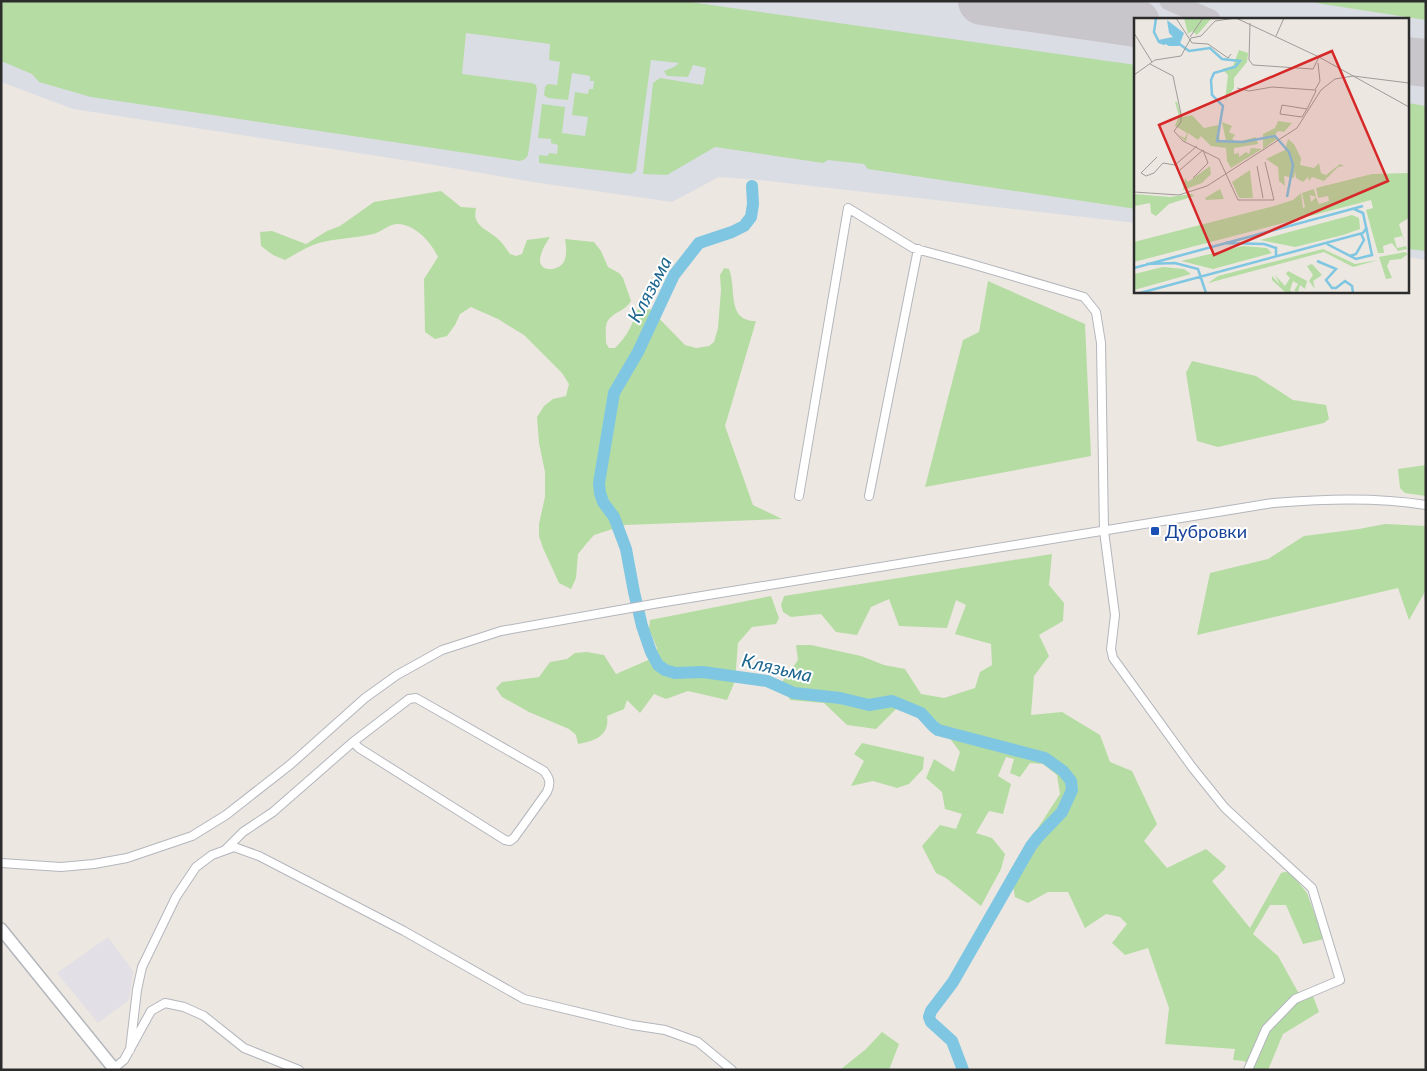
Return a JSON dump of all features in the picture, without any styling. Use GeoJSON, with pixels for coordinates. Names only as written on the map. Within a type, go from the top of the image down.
{"type":"FeatureCollection","features":[{"type":"Feature","properties":{"kind":"street"},"geometry":{"type":"LineString","coordinates":[[800,496],[848,208],[913,248],[1084,297],[1096,312],[1101,343],[1104,531],[1115,615],[1111,649],[1113,658],[1192,767],[1225,808],[1312,888],[1340,980],[1296,999],[1266,1029],[1248,1070]]}},
{"type":"Feature","properties":{"kind":"street"},"geometry":{"type":"LineString","coordinates":[[869,496],[918,249]]}},
{"type":"Feature","properties":{"kind":"street"},"geometry":{"type":"LineString","coordinates":[[1,863],[61,867],[94,864],[127,858],[192,836],[226,815],[291,764],[365,698],[397,675],[442,650],[501,631],[610,611],[1273,503],[1361,499],[1426,505]]}},
{"type":"Feature","properties":{"kind":"street"},"geometry":{"type":"LineString","coordinates":[[225,850],[243,832],[273,812],[353,742],[409,699],[416,698],[544,771],[549,777],[550,784],[547,792],[514,838],[510,841],[505,840],[358,748],[353,742]]}},
{"type":"Feature","properties":{"kind":"street"},"geometry":{"type":"LineString","coordinates":[[130,1050],[137,990],[142,967],[176,897],[196,867],[212,855],[234,847],[259,856],[404,931],[524,999],[632,1025],[665,1030],[698,1042],[732,1070]]}},
{"type":"Feature","properties":{"kind":"street"},"geometry":{"type":"LineString","coordinates":[[1,928],[114,1069],[124,1060],[151,1011],[165,1003],[184,1006],[204,1016],[244,1048],[299,1070]]}},
{"type":"Feature","properties":{"kind":"shaded area"},"geometry":{"type":"Polygon","coordinates":[[[1,1],[1426,1],[1426,260],[1410,257],[1410,18],[1134,18],[1134,223],[760,180],[719,177],[672,202],[533,182],[423,163],[73,109],[1,82],[1,1]]]}},
{"type":"Feature","properties":{"kind":"shaded area"},"geometry":{"type":"Polygon","coordinates":[[[108,937],[133,971],[129,1000],[98,1023],[57,973],[108,937]]]}},
{"type":"Feature","properties":{"kind":"green space"},"geometry":{"type":"Polygon","coordinates":[[[1,1],[683,1],[1134,65],[1134,209],[868,169],[864,164],[828,160],[823,163],[715,147],[667,175],[643,174],[653,83],[660,78],[703,85],[706,68],[693,65],[688,77],[667,76],[664,71],[679,63],[651,60],[636,171],[631,174],[539,163],[539,155],[557,154],[558,145],[551,143],[551,139],[538,138],[542,104],[565,107],[562,133],[585,136],[588,117],[572,115],[575,92],[588,94],[589,89],[593,89],[594,81],[590,81],[590,76],[572,73],[568,100],[548,98],[544,95],[545,87],[548,84],[557,85],[560,62],[549,60],[550,44],[466,33],[462,74],[536,85],[537,90],[528,155],[525,159],[520,161],[91,97],[39,82],[32,74],[1,61],[1,1]]]}},
{"type":"Feature","properties":{"kind":"green space"},"geometry":{"type":"Polygon","coordinates":[[[1308,1],[1426,1],[1426,20],[1322,4],[1308,1]]]}},
{"type":"Feature","properties":{"kind":"green space"},"geometry":{"type":"Polygon","coordinates":[[[1410,103],[1426,106],[1426,251],[1410,249],[1410,103]]]}},
{"type":"Feature","properties":{"kind":"green space"},"geometry":{"type":"Polygon","coordinates":[[[441,191],[461,207],[476,208],[475,214],[478,223],[499,240],[510,254],[516,256],[522,254],[527,240],[550,237],[540,259],[543,267],[547,269],[556,268],[563,263],[566,254],[565,239],[594,242],[601,251],[608,267],[619,273],[623,278],[631,301],[607,322],[606,343],[609,348],[615,348],[623,339],[643,302],[685,345],[696,348],[709,346],[714,342],[718,328],[721,290],[720,275],[724,268],[729,269],[736,310],[740,316],[747,320],[756,321],[725,426],[753,505],[782,519],[625,525],[594,535],[578,554],[576,578],[571,589],[559,583],[539,536],[539,524],[545,497],[545,472],[539,443],[537,417],[544,406],[553,399],[566,396],[569,384],[562,373],[524,335],[498,319],[471,307],[460,314],[447,336],[435,339],[425,332],[424,279],[438,257],[427,240],[411,227],[394,224],[373,234],[320,243],[306,248],[285,260],[273,255],[261,246],[260,232],[272,231],[306,244],[327,231],[340,226],[374,202],[441,191]]]}},
{"type":"Feature","properties":{"kind":"green space"},"geometry":{"type":"Polygon","coordinates":[[[988,281],[1085,324],[1091,456],[925,487],[963,340],[979,332],[988,281]]]}},
{"type":"Feature","properties":{"kind":"green space"},"geometry":{"type":"Polygon","coordinates":[[[1192,361],[1256,376],[1293,400],[1326,405],[1329,419],[1324,423],[1218,447],[1197,441],[1186,373],[1192,361]]]}},
{"type":"Feature","properties":{"kind":"green space"},"geometry":{"type":"Polygon","coordinates":[[[1426,465],[1426,496],[1405,493],[1400,488],[1398,469],[1426,465]]]}},
{"type":"Feature","properties":{"kind":"green space"},"geometry":{"type":"Polygon","coordinates":[[[1385,524],[1426,526],[1426,590],[1409,620],[1398,588],[1197,635],[1210,573],[1268,559],[1304,536],[1385,524]]]}},
{"type":"Feature","properties":{"kind":"green space"},"geometry":{"type":"Polygon","coordinates":[[[1052,554],[1049,585],[1064,603],[1063,621],[1039,635],[1049,656],[1034,676],[1031,715],[1062,712],[1100,735],[1110,762],[1132,771],[1157,824],[1144,841],[1167,868],[1206,849],[1226,866],[1212,881],[1250,928],[1281,873],[1289,871],[1307,893],[1324,939],[1303,944],[1286,905],[1270,905],[1253,934],[1278,956],[1298,992],[1313,996],[1319,1012],[1283,1034],[1268,1070],[1252,1070],[1253,1067],[1244,1061],[1233,1060],[1235,1049],[1165,1044],[1169,1008],[1148,948],[1125,955],[1112,943],[1127,924],[1120,917],[1106,914],[1085,928],[1068,892],[1048,892],[1028,903],[1015,897],[1010,871],[1060,794],[1057,775],[1043,764],[1030,763],[1020,777],[1010,773],[1014,759],[1006,757],[998,776],[1011,784],[1003,814],[989,811],[976,833],[992,838],[1005,854],[1001,869],[981,906],[946,878],[936,873],[922,846],[940,825],[956,829],[962,814],[945,809],[942,792],[926,778],[934,759],[954,772],[960,752],[937,721],[897,708],[876,729],[847,725],[824,703],[790,700],[782,682],[798,660],[796,645],[811,645],[861,656],[884,665],[905,669],[921,694],[944,698],[975,688],[980,672],[992,665],[991,644],[955,634],[966,605],[956,600],[947,628],[899,626],[889,599],[871,607],[857,635],[836,632],[821,614],[791,617],[783,612],[781,605],[784,596],[1052,554]]]}},
{"type":"Feature","properties":{"kind":"green space"},"geometry":{"type":"Polygon","coordinates":[[[771,596],[779,618],[776,624],[752,627],[738,643],[735,681],[727,700],[688,691],[666,699],[654,694],[640,713],[627,700],[624,709],[607,716],[606,728],[600,736],[578,744],[576,735],[569,729],[529,712],[502,697],[496,688],[502,682],[539,677],[550,662],[567,659],[575,653],[587,652],[604,655],[616,674],[653,658],[657,648],[649,629],[650,620],[771,596]]]}},
{"type":"Feature","properties":{"kind":"green space"},"geometry":{"type":"Polygon","coordinates":[[[862,743],[924,757],[923,769],[909,784],[897,788],[873,781],[851,786],[864,761],[854,754],[862,743]]]}},
{"type":"Feature","properties":{"kind":"green space"},"geometry":{"type":"Polygon","coordinates":[[[882,1032],[899,1044],[889,1070],[840,1070],[866,1049],[882,1032]]]}},
{"type":"Feature","properties":{"kind":"waterway","name":"Клязьма"},"geometry":{"type":"LineString","coordinates":[[752,186],[753,204],[751,217],[744,226],[699,243],[674,275],[638,352],[614,393],[599,483],[600,493],[603,502],[614,517],[626,549],[642,626],[651,652],[658,665],[665,670],[675,673],[703,672],[767,681],[794,693],[840,698],[869,705],[892,701],[921,713],[938,730],[1045,758],[1063,771],[1071,781],[1072,790],[1062,812],[1031,846],[953,982],[931,1011],[929,1017],[931,1022],[952,1041],[963,1070]]}},
{"type":"Feature","properties":{"kind":"taxiway"},"geometry":{"type":"LineString","coordinates":[[1169,1],[1209,18]]}},
{"type":"Feature","properties":{"kind":"runway"},"geometry":{"type":"LineString","coordinates":[[982,1],[1134,23]]}},
{"type":"Feature","properties":{"kind":"runway"},"geometry":{"type":"LineString","coordinates":[[1410,61],[1426,63]]}},
{"type":"Feature","properties":{"kind":"place","name":"Дубровки"},"geometry":{"type":"Point","coordinates":[1155,531]}}]}
